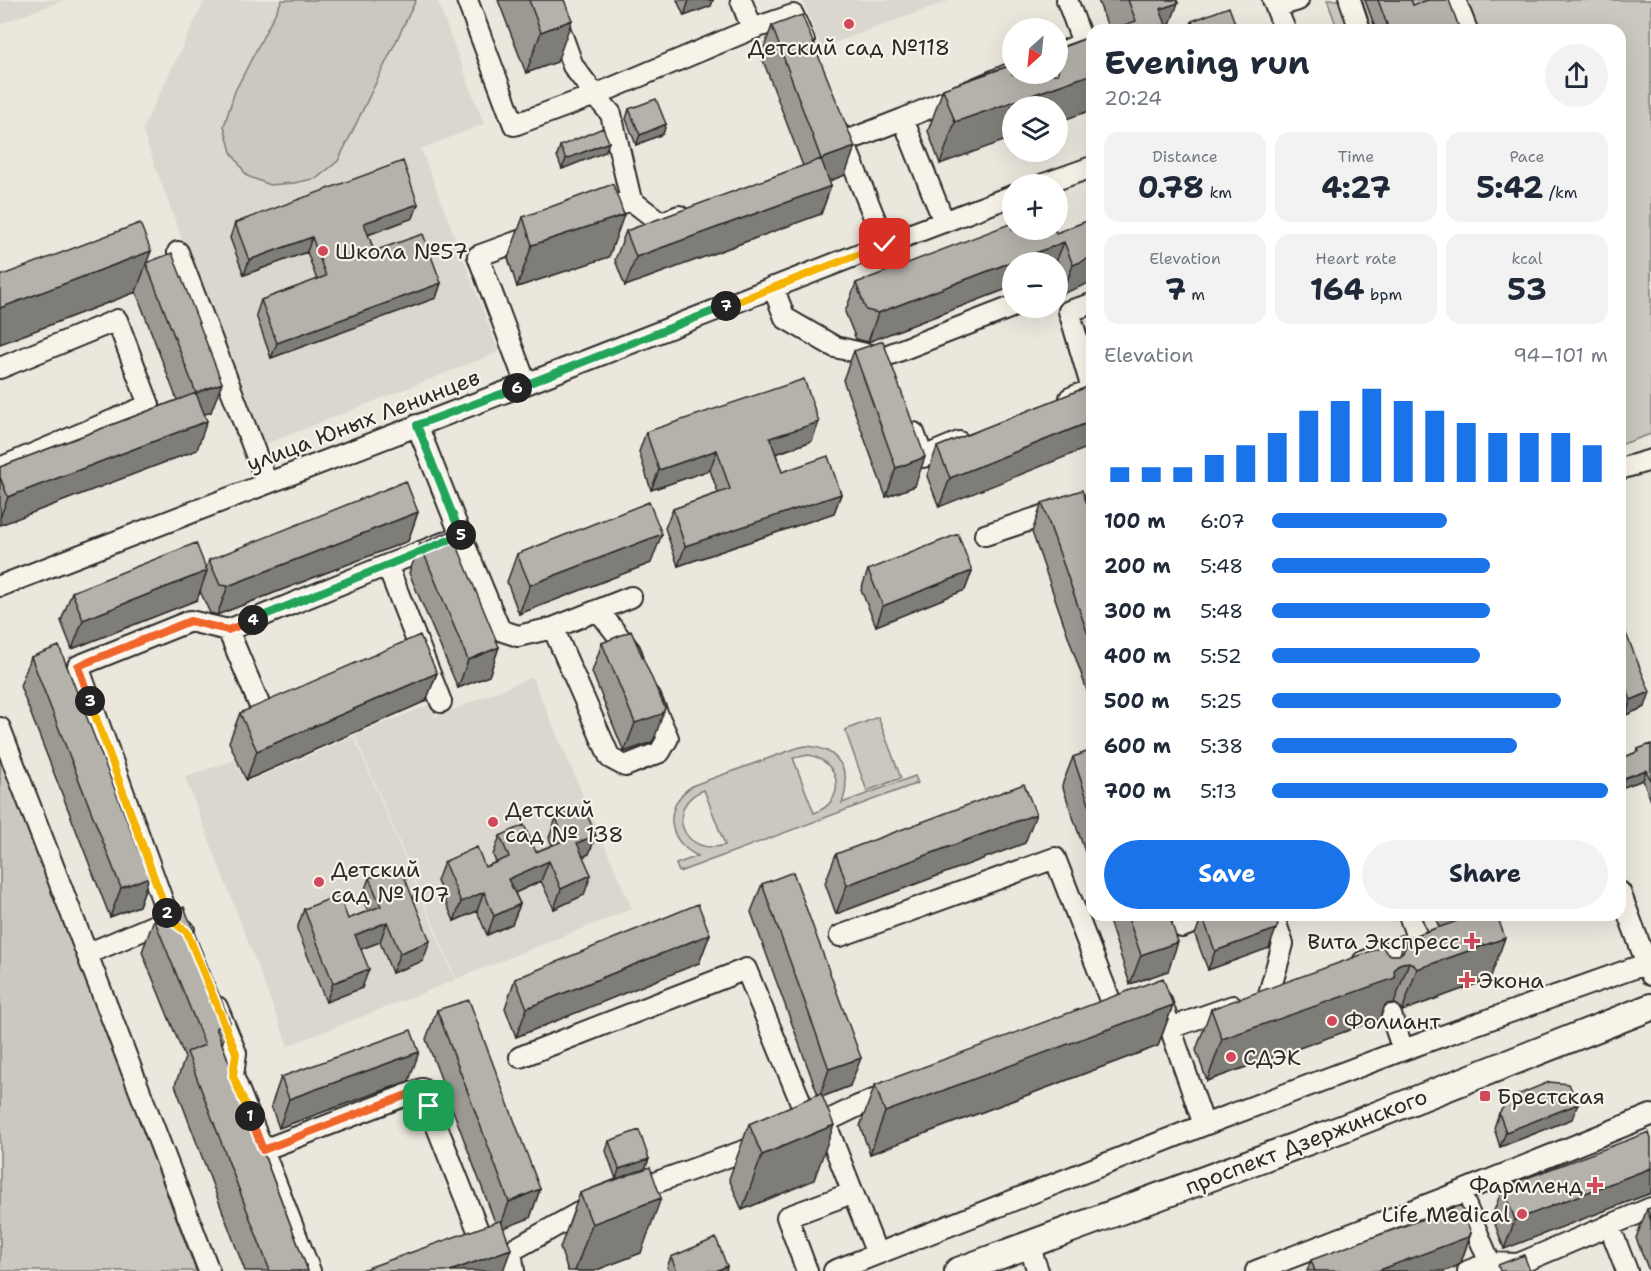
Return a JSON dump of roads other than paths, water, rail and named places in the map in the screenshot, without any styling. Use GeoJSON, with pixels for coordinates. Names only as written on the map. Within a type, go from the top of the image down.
{"type":"FeatureCollection","features":[{"type":"Feature","properties":{"kind":"main road","name":"проспект Дзержинского"},"geometry":{"type":"LineString","coordinates":[[958,1271],[1344,1128],[1651,1007]]}},
{"type":"Feature","properties":{"kind":"street"},"geometry":{"type":"LineString","coordinates":[[467,0],[514,125],[595,95],[752,29],[794,15],[810,57]]}},
{"type":"Feature","properties":{"kind":"street"},"geometry":{"type":"LineString","coordinates":[[549,0],[573,66],[610,114],[631,200],[660,223],[694,210]]}},
{"type":"Feature","properties":{"kind":"street"},"geometry":{"type":"LineString","coordinates":[[741,0],[752,29]]}},
{"type":"Feature","properties":{"kind":"street"},"geometry":{"type":"LineString","coordinates":[[1067,0],[1083,43],[1068,50]]}},
{"type":"Feature","properties":{"kind":"street"},"geometry":{"type":"LineString","coordinates":[[1283,24],[1275,4],[1298,0]]}},
{"type":"Feature","properties":{"kind":"street"},"geometry":{"type":"LineString","coordinates":[[1350,0],[1358,24]]}},
{"type":"Feature","properties":{"kind":"street"},"geometry":{"type":"LineString","coordinates":[[1455,0],[1465,24]]}},
{"type":"Feature","properties":{"kind":"street"},"geometry":{"type":"LineString","coordinates":[[844,141],[903,119],[1002,76]]}},
{"type":"Feature","properties":{"kind":"street"},"geometry":{"type":"LineString","coordinates":[[903,119],[944,222]]}},
{"type":"Feature","properties":{"kind":"street"},"geometry":{"type":"LineString","coordinates":[[836,120],[885,244]]}},
{"type":"Feature","properties":{"kind":"street"},"geometry":{"type":"LineString","coordinates":[[1068,176],[1086,169]]}},
{"type":"Feature","properties":{"kind":"street"},"geometry":{"type":"LineString","coordinates":[[576,220],[631,200]]}},
{"type":"Feature","properties":{"kind":"street","name":"улица Юных Ленинцев"},"geometry":{"type":"LineString","coordinates":[[0,586],[1002,200]]}},
{"type":"Feature","properties":{"kind":"street"},"geometry":{"type":"LineString","coordinates":[[526,384],[478,256],[555,228]]}},
{"type":"Feature","properties":{"kind":"street"},"geometry":{"type":"LineString","coordinates":[[178,252],[267,483]]}},
{"type":"Feature","properties":{"kind":"street"},"geometry":{"type":"LineString","coordinates":[[773,287],[785,318],[835,347],[883,357],[1002,311]]}},
{"type":"Feature","properties":{"kind":"street"},"geometry":{"type":"LineString","coordinates":[[1068,307],[1086,305]]}},
{"type":"Feature","properties":{"kind":"street"},"geometry":{"type":"LineString","coordinates":[[1067,318],[1086,372]]}},
{"type":"Feature","properties":{"kind":"street"},"geometry":{"type":"LineString","coordinates":[[0,368],[117,320],[149,405],[0,468]]}},
{"type":"Feature","properties":{"kind":"street"},"geometry":{"type":"LineString","coordinates":[[883,357],[892,380]]}},
{"type":"Feature","properties":{"kind":"street"},"geometry":{"type":"LineString","coordinates":[[1049,406],[1086,391]]}},
{"type":"Feature","properties":{"kind":"street"},"geometry":{"type":"LineString","coordinates":[[905,412],[923,457],[976,435]]}},
{"type":"Feature","properties":{"kind":"street"},"geometry":{"type":"LineString","coordinates":[[417,425],[501,630],[518,636],[553,628],[631,597]]}},
{"type":"Feature","properties":{"kind":"street"},"geometry":{"type":"LineString","coordinates":[[1626,467],[1651,460]]}},
{"type":"Feature","properties":{"kind":"street"},"geometry":{"type":"LineString","coordinates":[[985,535],[1079,504],[1086,513]]}},
{"type":"Feature","properties":{"kind":"street"},"geometry":{"type":"LineString","coordinates":[[191,943],[187,932],[169,919],[78,666],[190,621],[228,630],[461,536]]}},
{"type":"Feature","properties":{"kind":"street"},"geometry":{"type":"LineString","coordinates":[[387,565],[441,702]]}},
{"type":"Feature","properties":{"kind":"street"},"geometry":{"type":"LineString","coordinates":[[553,628],[610,758],[625,766],[660,752],[668,738],[642,678],[630,651],[598,610]]}},
{"type":"Feature","properties":{"kind":"street"},"geometry":{"type":"LineString","coordinates":[[228,630],[253,715],[283,703]]}},
{"type":"Feature","properties":{"kind":"street"},"geometry":{"type":"LineString","coordinates":[[399,656],[420,647]]}},
{"type":"Feature","properties":{"kind":"street"},"geometry":{"type":"LineString","coordinates":[[0,728],[209,1271]]}},
{"type":"Feature","properties":{"kind":"street"},"geometry":{"type":"LineString","coordinates":[[840,936],[1055,858],[1113,1008]]}},
{"type":"Feature","properties":{"kind":"street"},"geometry":{"type":"LineString","coordinates":[[834,1271],[1204,1125],[1403,1050],[1649,967],[1626,908]]}},
{"type":"Feature","properties":{"kind":"street"},"geometry":{"type":"LineString","coordinates":[[87,954],[169,919]]}},
{"type":"Feature","properties":{"kind":"street"},"geometry":{"type":"LineString","coordinates":[[1182,927],[1198,921]]}},
{"type":"Feature","properties":{"kind":"street"},"geometry":{"type":"LineString","coordinates":[[1269,994],[1283,944],[1275,921]]}},
{"type":"Feature","properties":{"kind":"street"},"geometry":{"type":"LineString","coordinates":[[1342,969],[1373,968],[1418,940],[1411,921]]}},
{"type":"Feature","properties":{"kind":"street"},"geometry":{"type":"LineString","coordinates":[[520,1057],[746,969],[852,1193],[877,1254]]}},
{"type":"Feature","properties":{"kind":"street"},"geometry":{"type":"LineString","coordinates":[[209,987],[236,1053],[233,1076],[310,1271]]}},
{"type":"Feature","properties":{"kind":"street"},"geometry":{"type":"LineString","coordinates":[[1170,1028],[1290,987]]}},
{"type":"Feature","properties":{"kind":"street"},"geometry":{"type":"LineString","coordinates":[[1091,1017],[1113,1008],[1161,1001],[1204,1125]]}},
{"type":"Feature","properties":{"kind":"street"},"geometry":{"type":"LineString","coordinates":[[1390,1015],[1403,1050]]}},
{"type":"Feature","properties":{"kind":"street"},"geometry":{"type":"LineString","coordinates":[[263,1150],[422,1089],[472,1241],[511,1251],[584,1210],[818,1124],[913,1085]]}},
{"type":"Feature","properties":{"kind":"street"},"geometry":{"type":"LineString","coordinates":[[1268,1269],[1650,1119]]}},
{"type":"Feature","properties":{"kind":"street"},"geometry":{"type":"LineString","coordinates":[[1460,1192],[1490,1263]]}},
{"type":"Feature","properties":{"kind":"street"},"geometry":{"type":"LineString","coordinates":[[807,1271],[787,1217],[852,1193]]}},
{"type":"Feature","properties":{"kind":"street"},"geometry":{"type":"LineString","coordinates":[[1468,1271],[1490,1263],[1519,1267],[1651,1208]]}},
{"type":"Feature","properties":{"kind":"street"},"geometry":{"type":"LineString","coordinates":[[1609,1225],[1627,1271]]}},
{"type":"Feature","properties":{"kind":"street"},"geometry":{"type":"LineString","coordinates":[[1029,1246],[1038,1271]]}},
{"type":"Feature","properties":{"kind":"street"},"geometry":{"type":"LineString","coordinates":[[511,1251],[514,1271]]}},
{"type":"Feature","properties":{"kind":"place","name":"Детский сад №118"},"geometry":{"type":"Point","coordinates":[849,24]}},
{"type":"Feature","properties":{"kind":"place","name":"Школа №57"},"geometry":{"type":"Point","coordinates":[323,251]}},
{"type":"Feature","properties":{"kind":"place","name":"Детский сад № 138"},"geometry":{"type":"Point","coordinates":[493,822]}},
{"type":"Feature","properties":{"kind":"place","name":"Детский сад № 107"},"geometry":{"type":"Point","coordinates":[319,882]}},
{"type":"Feature","properties":{"kind":"place","name":"Вита Экспресс"},"geometry":{"type":"Point","coordinates":[1472,941]}},
{"type":"Feature","properties":{"kind":"place","name":"Экона"},"geometry":{"type":"Point","coordinates":[1467,980]}},
{"type":"Feature","properties":{"kind":"place","name":"Фолиант"},"geometry":{"type":"Point","coordinates":[1332,1021]}},
{"type":"Feature","properties":{"kind":"place","name":"СДЭК"},"geometry":{"type":"Point","coordinates":[1231,1057]}},
{"type":"Feature","properties":{"kind":"place","name":"Брестская"},"geometry":{"type":"Point","coordinates":[1485,1096]}},
{"type":"Feature","properties":{"kind":"place","name":"Фармленд"},"geometry":{"type":"Point","coordinates":[1595,1185]}},
{"type":"Feature","properties":{"kind":"place","name":"Life Medical"},"geometry":{"type":"Point","coordinates":[1522,1214]}}]}
